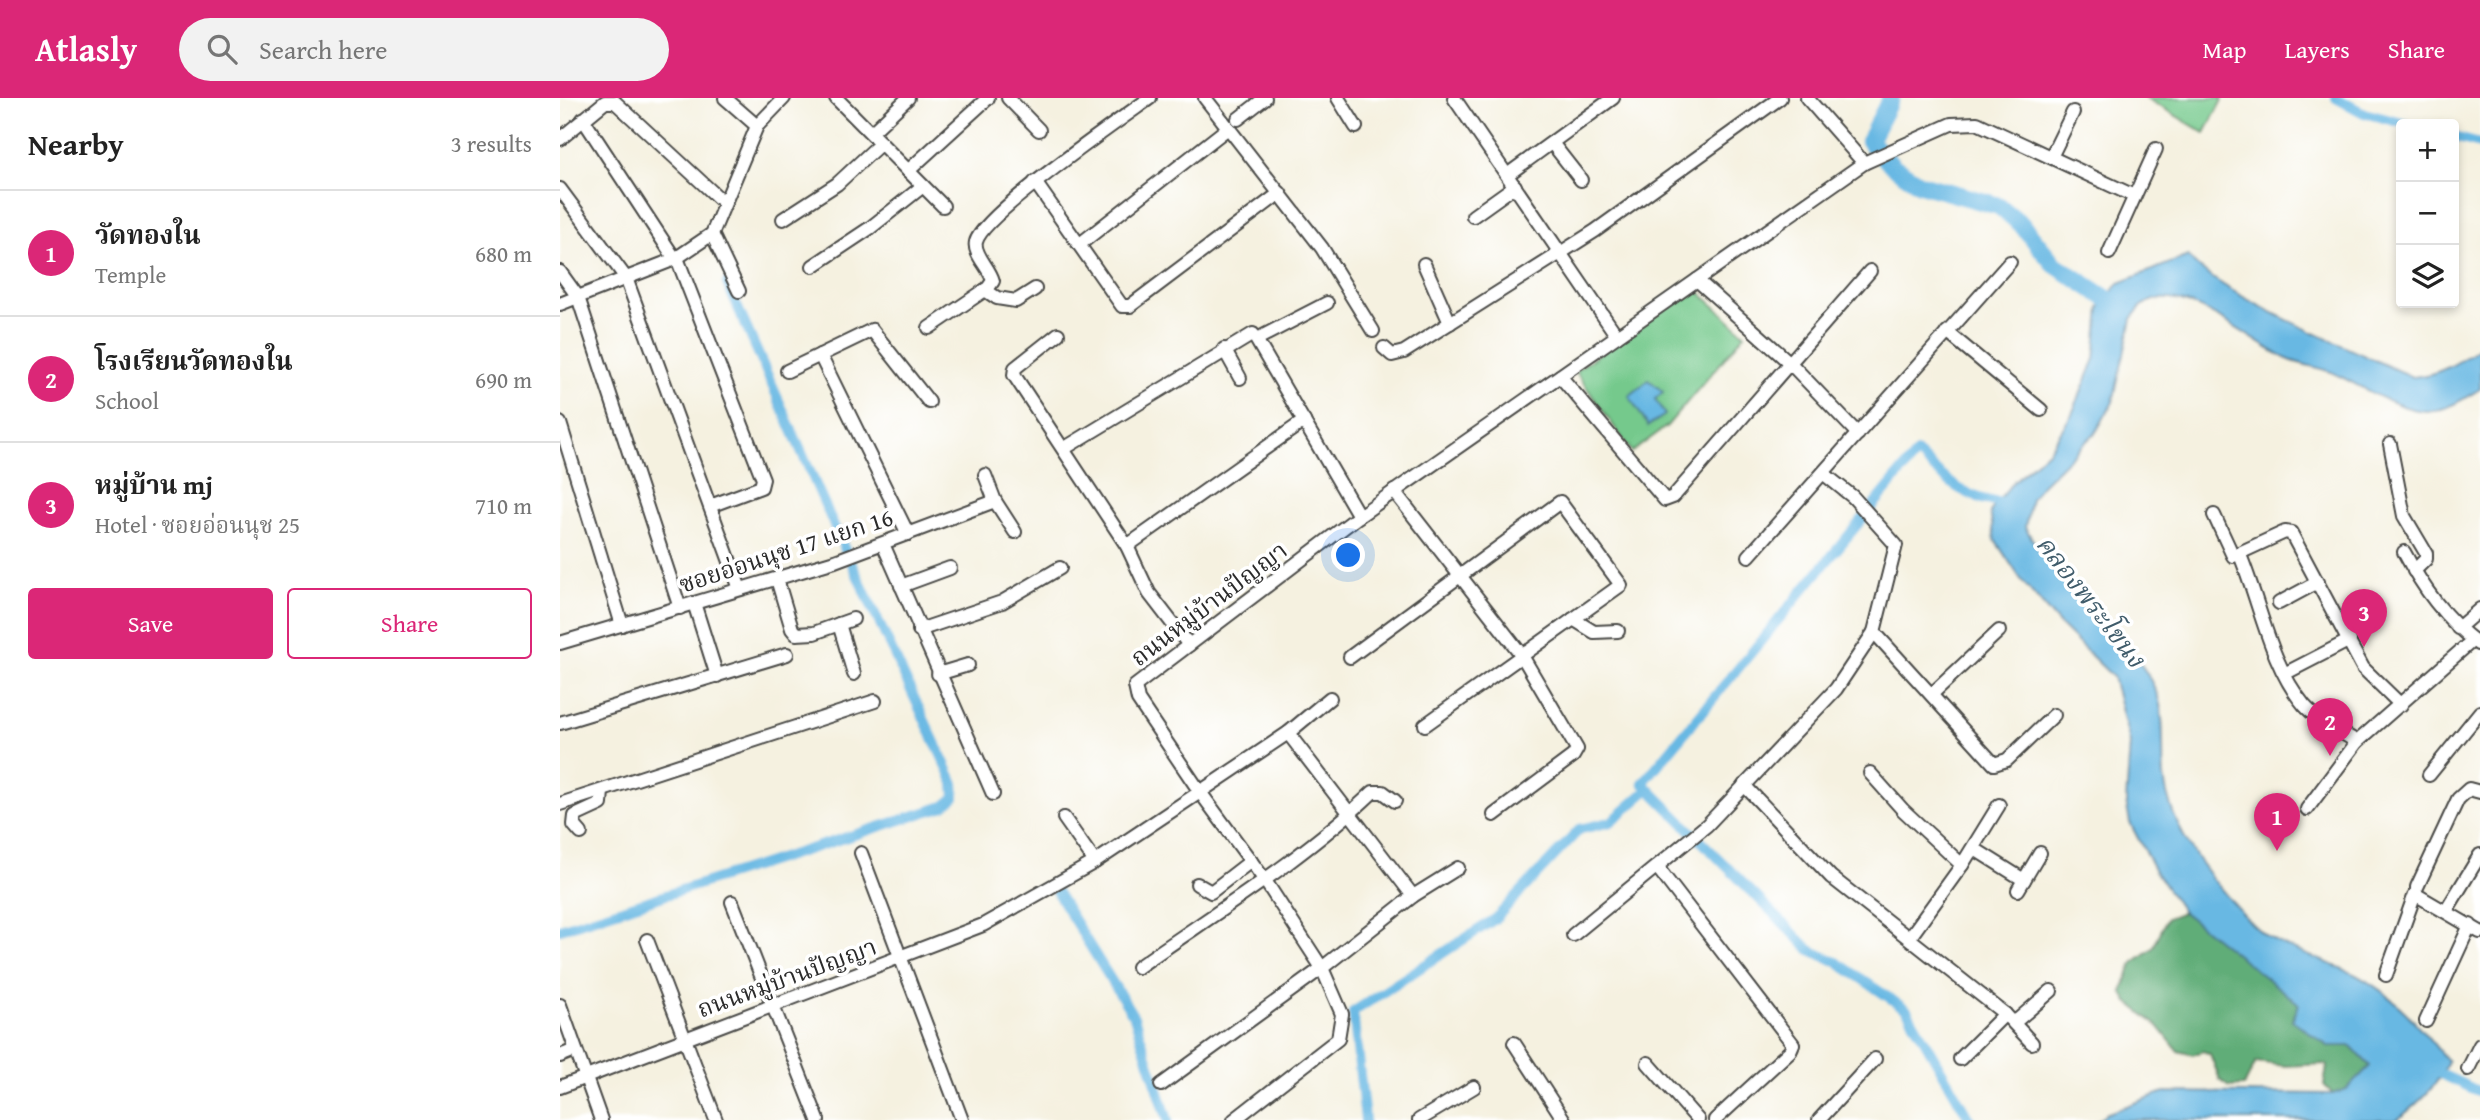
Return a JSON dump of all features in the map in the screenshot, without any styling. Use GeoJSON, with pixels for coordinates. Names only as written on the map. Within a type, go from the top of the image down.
{"type":"FeatureCollection","features":[{"type":"Feature","properties":{"kind":"street"},"geometry":{"type":"LineString","coordinates":[[725,98],[757,126]]}},
{"type":"Feature","properties":{"kind":"street"},"geometry":{"type":"LineString","coordinates":[[560,304],[676,258],[712,234],[757,126],[783,98]]}},
{"type":"Feature","properties":{"kind":"street"},"geometry":{"type":"LineString","coordinates":[[836,98],[943,206]]}},
{"type":"Feature","properties":{"kind":"street"},"geometry":{"type":"LineString","coordinates":[[871,133],[908,98]]}},
{"type":"Feature","properties":{"kind":"street"},"geometry":{"type":"LineString","coordinates":[[908,171],[988,98]]}},
{"type":"Feature","properties":{"kind":"street"},"geometry":{"type":"LineString","coordinates":[[1008,98],[1039,130]]}},
{"type":"Feature","properties":{"kind":"street"},"geometry":{"type":"LineString","coordinates":[[929,328],[985,290],[993,281],[975,243],[998,215],[1035,182],[1150,98]]}},
{"type":"Feature","properties":{"kind":"street"},"geometry":{"type":"LineString","coordinates":[[1205,98],[1233,124],[1322,248],[1373,331]]}},
{"type":"Feature","properties":{"kind":"street"},"geometry":{"type":"LineString","coordinates":[[1080,244],[1265,98]]}},
{"type":"Feature","properties":{"kind":"street"},"geometry":{"type":"LineString","coordinates":[[1338,98],[1356,127]]}},
{"type":"Feature","properties":{"kind":"street"},"geometry":{"type":"LineString","coordinates":[[1454,98],[1617,336]]}},
{"type":"Feature","properties":{"kind":"street"},"geometry":{"type":"LineString","coordinates":[[1507,175],[1614,98]]}},
{"type":"Feature","properties":{"kind":"street"},"geometry":{"type":"LineString","coordinates":[[1384,348],[1392,355],[1404,352],[1450,323],[1595,231],[1780,98]]}},
{"type":"Feature","properties":{"kind":"street"},"geometry":{"type":"LineString","coordinates":[[1807,98],[1869,160]]}},
{"type":"Feature","properties":{"kind":"street"},"geometry":{"type":"LineString","coordinates":[[560,139],[605,102],[615,102],[724,203]]}},
{"type":"Feature","properties":{"kind":"street"},"geometry":{"type":"LineString","coordinates":[[2051,157],[2073,112]]}},
{"type":"Feature","properties":{"kind":"street"},"geometry":{"type":"LineString","coordinates":[[583,119],[676,258],[763,479],[761,487],[710,506]]}},
{"type":"Feature","properties":{"kind":"street","name":"ถนนหมู่บ้านปัญญา"},"geometry":{"type":"LineString","coordinates":[[560,1087],[684,1038],[903,958],[983,925],[1094,862],[1200,792],[1134,692],[1135,687],[1359,516],[1869,160],[1963,122],[1977,123],[2134,196]]}},
{"type":"Feature","properties":{"kind":"street"},"geometry":{"type":"LineString","coordinates":[[783,219],[837,184],[881,143]]}},
{"type":"Feature","properties":{"kind":"street"},"geometry":{"type":"LineString","coordinates":[[1552,143],[1581,180]]}},
{"type":"Feature","properties":{"kind":"street"},"geometry":{"type":"LineString","coordinates":[[2109,253],[2156,149]]}},
{"type":"Feature","properties":{"kind":"street"},"geometry":{"type":"LineString","coordinates":[[1035,182],[1122,306],[1130,306],[1280,193]]}},
{"type":"Feature","properties":{"kind":"street"},"geometry":{"type":"LineString","coordinates":[[813,266],[870,228],[923,186]]}},
{"type":"Feature","properties":{"kind":"street"},"geometry":{"type":"LineString","coordinates":[[1473,216],[1515,186]]}},
{"type":"Feature","properties":{"kind":"street"},"geometry":{"type":"LineString","coordinates":[[560,189],[626,278],[740,589]]}},
{"type":"Feature","properties":{"kind":"street"},"geometry":{"type":"LineString","coordinates":[[712,234],[739,291]]}},
{"type":"Feature","properties":{"kind":"street"},"geometry":{"type":"LineString","coordinates":[[1749,556],[2010,262]]}},
{"type":"Feature","properties":{"kind":"street"},"geometry":{"type":"LineString","coordinates":[[1424,264],[1450,323]]}},
{"type":"Feature","properties":{"kind":"street"},"geometry":{"type":"LineString","coordinates":[[1560,376],[1665,500],[1673,497],[1870,271]]}},
{"type":"Feature","properties":{"kind":"street"},"geometry":{"type":"LineString","coordinates":[[560,272],[578,297],[680,608]]}},
{"type":"Feature","properties":{"kind":"street"},"geometry":{"type":"LineString","coordinates":[[1697,280],[1790,363],[1858,434]]}},
{"type":"Feature","properties":{"kind":"street"},"geometry":{"type":"LineString","coordinates":[[985,290],[1006,301],[1016,301],[1035,289]]}},
{"type":"Feature","properties":{"kind":"street"},"geometry":{"type":"LineString","coordinates":[[1257,339],[1327,303]]}},
{"type":"Feature","properties":{"kind":"street"},"geometry":{"type":"LineString","coordinates":[[787,371],[872,330],[929,402]]}},
{"type":"Feature","properties":{"kind":"street"},"geometry":{"type":"LineString","coordinates":[[1947,332],[2041,410]]}},
{"type":"Feature","properties":{"kind":"street"},"geometry":{"type":"LineString","coordinates":[[1058,334],[1014,371],[1127,546],[1149,593],[1189,645]]}},
{"type":"Feature","properties":{"kind":"street"},"geometry":{"type":"LineString","coordinates":[[1065,448],[1246,335],[1252,334],[1359,516]]}},
{"type":"Feature","properties":{"kind":"street"},"geometry":{"type":"LineString","coordinates":[[1224,349],[1240,378]]}},
{"type":"Feature","properties":{"kind":"street"},"geometry":{"type":"LineString","coordinates":[[820,355],[908,534]]}},
{"type":"Feature","properties":{"kind":"street"},"geometry":{"type":"LineString","coordinates":[[1127,546],[1304,421]]}},
{"type":"Feature","properties":{"kind":"street"},"geometry":{"type":"LineString","coordinates":[[560,423],[622,625]]}},
{"type":"Feature","properties":{"kind":"street"},"geometry":{"type":"LineString","coordinates":[[2390,444],[2404,516],[2426,553],[2426,559],[2414,571]]}},
{"type":"Feature","properties":{"kind":"street"},"geometry":{"type":"LineString","coordinates":[[1573,935],[1707,825],[1836,689],[1874,632],[1896,550],[1894,540],[1853,497],[1823,473]]}},
{"type":"Feature","properties":{"kind":"street"},"geometry":{"type":"LineString","coordinates":[[985,475],[995,501],[1015,532]]}},
{"type":"Feature","properties":{"kind":"street"},"geometry":{"type":"LineString","coordinates":[[1394,491],[1521,654],[1577,750],[1573,756],[1494,815]]}},
{"type":"Feature","properties":{"kind":"street","name":"ซอยอ่อนนุช 17 แยก 16"},"geometry":{"type":"LineString","coordinates":[[560,643],[857,554],[995,501]]}},
{"type":"Feature","properties":{"kind":"street"},"geometry":{"type":"LineString","coordinates":[[1350,657],[1560,502],[1621,585],[1425,725]]}},
{"type":"Feature","properties":{"kind":"street"},"geometry":{"type":"LineString","coordinates":[[2214,515],[2229,554],[2240,555],[2289,532],[2369,676],[2401,705]]}},
{"type":"Feature","properties":{"kind":"street"},"geometry":{"type":"LineString","coordinates":[[883,544],[993,794]]}},
{"type":"Feature","properties":{"kind":"street"},"geometry":{"type":"LineString","coordinates":[[2307,809],[2357,742],[2477,643],[2458,628],[2423,587],[2404,552]]}},
{"type":"Feature","properties":{"kind":"street"},"geometry":{"type":"LineString","coordinates":[[2240,555],[2286,673],[2304,704],[2357,742]]}},
{"type":"Feature","properties":{"kind":"street"},"geometry":{"type":"LineString","coordinates":[[901,586],[950,568]]}},
{"type":"Feature","properties":{"kind":"street"},"geometry":{"type":"LineString","coordinates":[[919,630],[1002,602],[1059,568]]}},
{"type":"Feature","properties":{"kind":"street"},"geometry":{"type":"LineString","coordinates":[[777,579],[792,629],[796,634],[814,633],[853,619]]}},
{"type":"Feature","properties":{"kind":"street"},"geometry":{"type":"LineString","coordinates":[[2279,603],[2318,582]]}},
{"type":"Feature","properties":{"kind":"street"},"geometry":{"type":"LineString","coordinates":[[694,603],[717,676]]}},
{"type":"Feature","properties":{"kind":"street"},"geometry":{"type":"LineString","coordinates":[[2458,628],[2480,609]]}},
{"type":"Feature","properties":{"kind":"street"},"geometry":{"type":"LineString","coordinates":[[1573,620],[1594,632],[1618,631]]}},
{"type":"Feature","properties":{"kind":"street"},"geometry":{"type":"LineString","coordinates":[[839,624],[855,674]]}},
{"type":"Feature","properties":{"kind":"street"},"geometry":{"type":"LineString","coordinates":[[1932,694],[1999,631]]}},
{"type":"Feature","properties":{"kind":"street"},"geometry":{"type":"LineString","coordinates":[[1874,632],[1995,764],[2007,760],[2054,715]]}},
{"type":"Feature","properties":{"kind":"street"},"geometry":{"type":"LineString","coordinates":[[2286,673],[2350,640]]}},
{"type":"Feature","properties":{"kind":"street"},"geometry":{"type":"LineString","coordinates":[[560,723],[788,654]]}},
{"type":"Feature","properties":{"kind":"street"},"geometry":{"type":"LineString","coordinates":[[938,674],[968,664]]}},
{"type":"Feature","properties":{"kind":"street"},"geometry":{"type":"LineString","coordinates":[[1234,1120],[1338,1039],[1342,1014],[1322,968],[1264,879],[1200,792],[1288,733],[1330,698]]}},
{"type":"Feature","properties":{"kind":"street"},"geometry":{"type":"LineString","coordinates":[[560,804],[875,701]]}},
{"type":"Feature","properties":{"kind":"street"},"geometry":{"type":"LineString","coordinates":[[2429,775],[2480,712]]}},
{"type":"Feature","properties":{"kind":"street"},"geometry":{"type":"LineString","coordinates":[[1288,733],[1413,896]]}},
{"type":"Feature","properties":{"kind":"street"},"geometry":{"type":"LineString","coordinates":[[1870,773],[1903,810],[1962,865]]}},
{"type":"Feature","properties":{"kind":"street"},"geometry":{"type":"LineString","coordinates":[[1744,785],[1831,877],[2009,1018],[2032,1042]]}},
{"type":"Feature","properties":{"kind":"street"},"geometry":{"type":"LineString","coordinates":[[2417,887],[2458,799],[2469,789],[2480,792]]}},
{"type":"Feature","properties":{"kind":"street"},"geometry":{"type":"LineString","coordinates":[[1138,967],[1264,879],[1378,790],[1395,801]]}},
{"type":"Feature","properties":{"kind":"street"},"geometry":{"type":"LineString","coordinates":[[581,833],[574,825],[575,817],[601,804],[602,791]]}},
{"type":"Feature","properties":{"kind":"street"},"geometry":{"type":"LineString","coordinates":[[1910,937],[1962,865],[1999,805]]}},
{"type":"Feature","properties":{"kind":"street"},"geometry":{"type":"LineString","coordinates":[[1064,817],[1094,862]]}},
{"type":"Feature","properties":{"kind":"street"},"geometry":{"type":"LineString","coordinates":[[1973,848],[2021,885],[2040,853]]}},
{"type":"Feature","properties":{"kind":"street"},"geometry":{"type":"LineString","coordinates":[[861,853],[903,958],[962,1120]]}},
{"type":"Feature","properties":{"kind":"street"},"geometry":{"type":"LineString","coordinates":[[2446,911],[2480,855]]}},
{"type":"Feature","properties":{"kind":"street"},"geometry":{"type":"LineString","coordinates":[[1197,884],[1211,892],[1251,861]]}},
{"type":"Feature","properties":{"kind":"street"},"geometry":{"type":"LineString","coordinates":[[1657,867],[1793,1044],[1790,1051],[1715,1120]]}},
{"type":"Feature","properties":{"kind":"street"},"geometry":{"type":"LineString","coordinates":[[1161,1086],[1322,968],[1413,896],[1458,868]]}},
{"type":"Feature","properties":{"kind":"street"},"geometry":{"type":"LineString","coordinates":[[2386,975],[2415,894],[2475,928],[2426,1021]]}},
{"type":"Feature","properties":{"kind":"street"},"geometry":{"type":"LineString","coordinates":[[732,902],[818,1120]]}},
{"type":"Feature","properties":{"kind":"street"},"geometry":{"type":"LineString","coordinates":[[647,940],[716,1120]]}},
{"type":"Feature","properties":{"kind":"street"},"geometry":{"type":"LineString","coordinates":[[1960,1059],[2009,1018],[2051,991]]}},
{"type":"Feature","properties":{"kind":"street"},"geometry":{"type":"LineString","coordinates":[[560,1005],[601,1120]]}},
{"type":"Feature","properties":{"kind":"street"},"geometry":{"type":"LineString","coordinates":[[1514,1043],[1564,1120]]}},
{"type":"Feature","properties":{"kind":"street"},"geometry":{"type":"LineString","coordinates":[[2468,1069],[2480,1045]]}},
{"type":"Feature","properties":{"kind":"street"},"geometry":{"type":"LineString","coordinates":[[560,1056],[575,1049]]}},
{"type":"Feature","properties":{"kind":"street"},"geometry":{"type":"LineString","coordinates":[[1819,1120],[1875,1059]]}},
{"type":"Feature","properties":{"kind":"street"},"geometry":{"type":"LineString","coordinates":[[1648,1063],[1698,1120]]}},
{"type":"Feature","properties":{"kind":"street"},"geometry":{"type":"LineString","coordinates":[[1419,1120],[1474,1087]]}},
{"type":"Feature","properties":{"kind":"green space"},"geometry":{"type":"Polygon","coordinates":[[[2146,98],[2223,98],[2205,133],[2146,98]]]}},
{"type":"Feature","properties":{"kind":"green space"},"geometry":{"type":"Polygon","coordinates":[[[1694,287],[1745,334],[1667,426],[1632,452],[1575,371],[1694,287]]]}},
{"type":"Feature","properties":{"kind":"green space"},"geometry":{"type":"Polygon","coordinates":[[[2183,912],[2300,1004],[2292,1019],[2328,1046],[2351,1046],[2370,1066],[2347,1089],[2333,1094],[2324,1085],[2327,1066],[2324,1064],[2285,1066],[2256,1062],[2244,1086],[2229,1087],[2220,1080],[2210,1054],[2203,1051],[2193,1055],[2178,1051],[2158,1026],[2128,1002],[2122,992],[2133,963],[2153,948],[2167,918],[2183,912]]]}},
{"type":"Feature","properties":{"kind":"water"},"geometry":{"type":"Polygon","coordinates":[[[2188,256],[2228,288],[2258,305],[2412,377],[2431,374],[2448,367],[2480,347],[2480,389],[2447,407],[2433,411],[2415,410],[2378,396],[2331,372],[2285,358],[2228,323],[2184,302],[2163,299],[2145,304],[2132,319],[2113,402],[2096,432],[2031,499],[2025,527],[2058,576],[2121,640],[2143,666],[2151,681],[2162,715],[2164,776],[2168,797],[2184,837],[2209,874],[2262,932],[2287,947],[2344,969],[2383,992],[2417,1025],[2448,1062],[2433,1087],[2397,1120],[2099,1120],[2105,1114],[2164,1092],[2333,1094],[2347,1089],[2370,1066],[2351,1046],[2328,1046],[2292,1020],[2299,1004],[2183,912],[2155,871],[2130,823],[2126,802],[2130,743],[2113,677],[2059,624],[2022,581],[1995,540],[1990,512],[2012,483],[2049,450],[2072,414],[2095,359],[2100,308],[2106,299],[2119,283],[2188,256]]]}},
{"type":"Feature","properties":{"kind":"water"},"geometry":{"type":"Polygon","coordinates":[[[1649,380],[1663,392],[1655,399],[1665,415],[1648,426],[1629,396],[1649,380]]]}},
{"type":"Feature","properties":{"kind":"waterway"},"geometry":{"type":"LineString","coordinates":[[1891,98],[1869,141],[1894,167],[1920,184],[1999,206],[2021,224],[2054,264],[2118,306]]}},
{"type":"Feature","properties":{"kind":"waterway"},"geometry":{"type":"LineString","coordinates":[[2336,98],[2364,113],[2396,121]]}},
{"type":"Feature","properties":{"kind":"waterway"},"geometry":{"type":"LineString","coordinates":[[2459,138],[2480,144]]}},
{"type":"Feature","properties":{"kind":"waterway"},"geometry":{"type":"LineString","coordinates":[[560,929],[944,806],[955,797],[954,783],[836,530],[727,283]]}},
{"type":"Feature","properties":{"kind":"waterway"},"geometry":{"type":"LineString","coordinates":[[1970,1120],[1907,1010],[1837,962],[1810,950],[1643,783],[1917,453],[1958,488],[1981,499],[2009,504]]}},
{"type":"Feature","properties":{"kind":"waterway"},"geometry":{"type":"LineString","coordinates":[[1365,1120],[1353,1012],[1495,919],[1580,829],[1611,822],[1649,789]]}},
{"type":"Feature","properties":{"kind":"waterway"},"geometry":{"type":"LineString","coordinates":[[1056,891],[1134,1017],[1168,1120]]}},
{"type":"Feature","properties":{"kind":"waterway"},"geometry":{"type":"LineString","coordinates":[[2432,1070],[2480,1092]]}},
{"type":"Feature","properties":{"kind":"place","name":"หมู่บ้าน mj"},"geometry":{"type":"Point","coordinates":[2364,647]}},
{"type":"Feature","properties":{"kind":"place","name":"โรงเรียนวัดทองใน"},"geometry":{"type":"Point","coordinates":[2330,756]}},
{"type":"Feature","properties":{"kind":"place","name":"วัดทองใน"},"geometry":{"type":"Point","coordinates":[2277,851]}},
{"type":"Feature","properties":{"kind":"water label","name":"คลองพระโขนง"},"geometry":{"type":"Point","coordinates":[2091,601]}}]}
